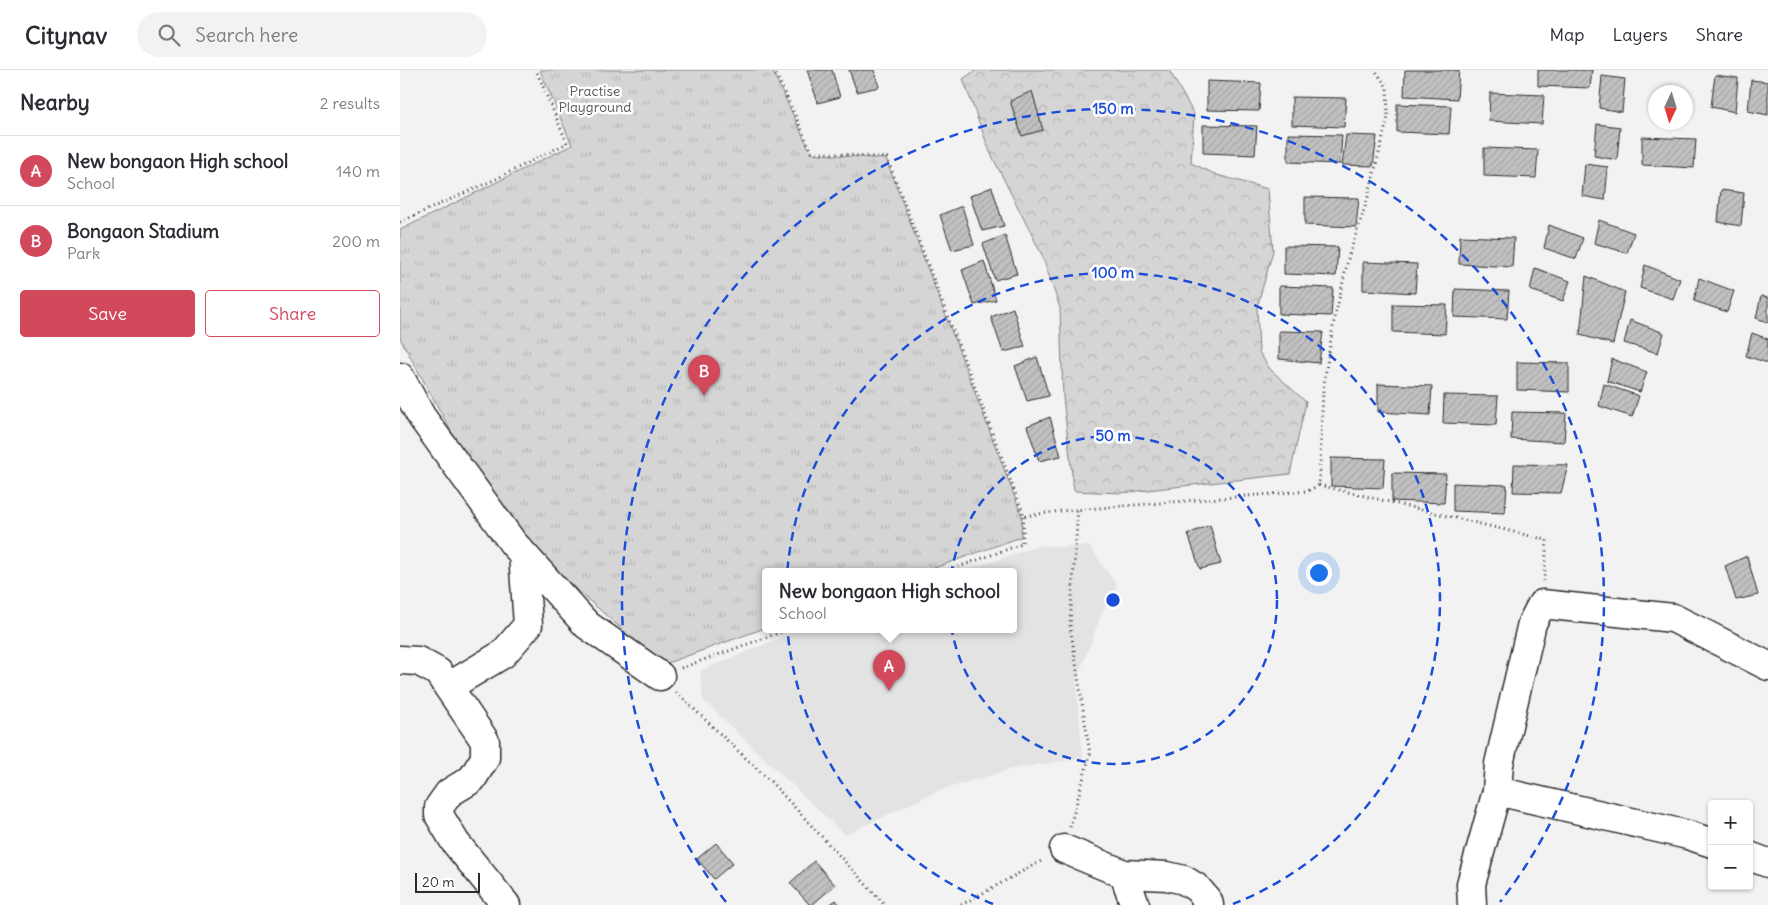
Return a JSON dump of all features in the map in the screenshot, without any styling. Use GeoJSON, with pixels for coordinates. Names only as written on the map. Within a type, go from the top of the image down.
{"type":"FeatureCollection","features":[{"type":"Feature","properties":{"kind":"street"},"geometry":{"type":"LineString","coordinates":[[402,387],[513,543],[587,625],[660,676]]}},
{"type":"Feature","properties":{"kind":"street"},"geometry":{"type":"LineString","coordinates":[[448,687],[503,654],[528,625],[523,554]]}},
{"type":"Feature","properties":{"kind":"street"},"geometry":{"type":"LineString","coordinates":[[1472,905],[1471,884],[1497,791],[1499,764],[1532,623],[1542,604],[1673,618],[1768,666]]}},
{"type":"Feature","properties":{"kind":"street"},"geometry":{"type":"LineString","coordinates":[[400,660],[418,661],[438,672],[485,741],[485,758],[472,779],[449,793],[439,807],[439,816],[455,842],[506,905]]}},
{"type":"Feature","properties":{"kind":"street"},"geometry":{"type":"LineString","coordinates":[[1497,791],[1688,835],[1708,842]]}},
{"type":"Feature","properties":{"kind":"street"},"geometry":{"type":"LineString","coordinates":[[1064,849],[1124,874],[1167,876],[1184,880],[1197,888],[1209,905]]}},
{"type":"Feature","properties":{"kind":"street"},"geometry":{"type":"LineString","coordinates":[[1753,857],[1768,863]]}},
{"type":"Feature","properties":{"kind":"street"},"geometry":{"type":"LineString","coordinates":[[1124,874],[1135,905]]}},
{"type":"Feature","properties":{"kind":"path"},"geometry":{"type":"LineString","coordinates":[[400,222],[496,179],[568,143],[536,70]]}},
{"type":"Feature","properties":{"kind":"path"},"geometry":{"type":"LineString","coordinates":[[774,70],[812,152],[887,158],[1024,516],[1022,544],[955,568]]}},
{"type":"Feature","properties":{"kind":"path"},"geometry":{"type":"LineString","coordinates":[[1319,484],[1323,389],[1333,326],[1349,255],[1367,201],[1388,117],[1387,87],[1376,70]]}},
{"type":"Feature","properties":{"kind":"path"},"geometry":{"type":"LineString","coordinates":[[1024,516],[1078,509],[1308,491],[1319,484],[1547,540],[1542,604]]}},
{"type":"Feature","properties":{"kind":"path"},"geometry":{"type":"LineString","coordinates":[[961,905],[1064,849],[1090,754],[1070,625],[1078,509]]}},
{"type":"Feature","properties":{"kind":"path"},"geometry":{"type":"LineString","coordinates":[[778,633],[660,676],[772,783],[885,905]]}},
{"type":"Feature","properties":{"kind":"shaded area"},"geometry":{"type":"Polygon","coordinates":[[[1041,545],[1057,547],[1089,546],[1117,585],[1100,618],[1076,682],[1083,758],[1012,769],[938,791],[845,835],[703,700],[700,671],[792,633],[1017,633],[1017,568],[973,568],[1041,545]]]}},
{"type":"Feature","properties":{"kind":"green space","name":"Practise Playground"},"geometry":{"type":"Polygon","coordinates":[[[540,70],[772,70],[811,153],[886,159],[1022,516],[1021,537],[934,568],[762,568],[762,629],[659,666],[622,629],[577,590],[501,517],[400,338],[400,230],[572,145],[540,70]]]}},
{"type":"Feature","properties":{"kind":"green space"},"geometry":{"type":"Polygon","coordinates":[[[976,70],[1169,70],[1194,114],[1191,163],[1217,175],[1268,189],[1273,251],[1257,307],[1259,352],[1270,369],[1306,402],[1290,474],[1121,493],[1074,491],[1063,398],[1060,308],[1042,255],[990,152],[963,79],[976,70]]]}},
{"type":"Feature","properties":{"kind":"building"},"geometry":{"type":"Polygon","coordinates":[[[807,70],[832,70],[840,97],[818,103],[807,70]]]}},
{"type":"Feature","properties":{"kind":"building"},"geometry":{"type":"Polygon","coordinates":[[[849,70],[874,70],[879,87],[857,92],[849,70]]]}},
{"type":"Feature","properties":{"kind":"building"},"geometry":{"type":"Polygon","coordinates":[[[1405,70],[1459,70],[1457,99],[1404,96],[1405,70]]]}},
{"type":"Feature","properties":{"kind":"building"},"geometry":{"type":"Polygon","coordinates":[[[1538,70],[1592,70],[1590,88],[1538,86],[1538,70]]]}},
{"type":"Feature","properties":{"kind":"building"},"geometry":{"type":"Polygon","coordinates":[[[1715,75],[1738,78],[1735,112],[1711,107],[1715,75]]]}},
{"type":"Feature","properties":{"kind":"building"},"geometry":{"type":"Polygon","coordinates":[[[1602,76],[1625,79],[1622,112],[1599,108],[1602,76]]]}},
{"type":"Feature","properties":{"kind":"building"},"geometry":{"type":"Polygon","coordinates":[[[1751,80],[1768,82],[1768,115],[1748,111],[1751,80]]]}},
{"type":"Feature","properties":{"kind":"building"},"geometry":{"type":"Polygon","coordinates":[[[1207,81],[1261,83],[1259,111],[1207,110],[1207,81]]]}},
{"type":"Feature","properties":{"kind":"building"},"geometry":{"type":"Polygon","coordinates":[[[1032,91],[1043,130],[1022,136],[1010,101],[1032,91]]]}},
{"type":"Feature","properties":{"kind":"building"},"geometry":{"type":"Polygon","coordinates":[[[1490,93],[1544,95],[1542,124],[1489,121],[1490,93]]]}},
{"type":"Feature","properties":{"kind":"building"},"geometry":{"type":"Polygon","coordinates":[[[1292,97],[1346,98],[1344,127],[1292,125],[1292,97]]]}},
{"type":"Feature","properties":{"kind":"building"},"geometry":{"type":"Polygon","coordinates":[[[1397,104],[1451,106],[1449,134],[1397,132],[1397,104]]]}},
{"type":"Feature","properties":{"kind":"building"},"geometry":{"type":"Polygon","coordinates":[[[1597,124],[1620,127],[1617,160],[1594,156],[1597,124]]]}},
{"type":"Feature","properties":{"kind":"building"},"geometry":{"type":"Polygon","coordinates":[[[1203,125],[1257,126],[1255,155],[1203,153],[1203,125]]]}},
{"type":"Feature","properties":{"kind":"building"},"geometry":{"type":"Polygon","coordinates":[[[1288,134],[1342,135],[1340,164],[1288,162],[1288,134]]]}},
{"type":"Feature","properties":{"kind":"building"},"geometry":{"type":"Polygon","coordinates":[[[1346,135],[1377,136],[1373,166],[1342,165],[1346,135]]]}},
{"type":"Feature","properties":{"kind":"building"},"geometry":{"type":"Polygon","coordinates":[[[1642,137],[1696,139],[1694,168],[1642,165],[1642,137]]]}},
{"type":"Feature","properties":{"kind":"building"},"geometry":{"type":"Polygon","coordinates":[[[1484,148],[1538,150],[1536,178],[1484,176],[1484,148]]]}},
{"type":"Feature","properties":{"kind":"building"},"geometry":{"type":"Polygon","coordinates":[[[1585,164],[1608,167],[1605,200],[1582,196],[1585,164]]]}},
{"type":"Feature","properties":{"kind":"building"},"geometry":{"type":"Polygon","coordinates":[[[992,187],[1004,226],[982,231],[970,196],[992,187]]]}},
{"type":"Feature","properties":{"kind":"building"},"geometry":{"type":"Polygon","coordinates":[[[1721,190],[1744,193],[1741,226],[1718,222],[1721,190]]]}},
{"type":"Feature","properties":{"kind":"building"},"geometry":{"type":"Polygon","coordinates":[[[1305,197],[1359,198],[1356,227],[1305,225],[1305,197]]]}},
{"type":"Feature","properties":{"kind":"building"},"geometry":{"type":"Polygon","coordinates":[[[962,206],[974,245],[952,250],[940,215],[962,206]]]}},
{"type":"Feature","properties":{"kind":"building"},"geometry":{"type":"Polygon","coordinates":[[[1599,220],[1634,233],[1627,253],[1594,243],[1599,220]]]}},
{"type":"Feature","properties":{"kind":"building"},"geometry":{"type":"Polygon","coordinates":[[[1549,225],[1583,238],[1576,259],[1544,248],[1549,225]]]}},
{"type":"Feature","properties":{"kind":"building"},"geometry":{"type":"Polygon","coordinates":[[[1005,235],[1017,274],[995,280],[983,244],[1005,235]]]}},
{"type":"Feature","properties":{"kind":"building"},"geometry":{"type":"Polygon","coordinates":[[[1460,236],[1514,238],[1512,267],[1459,264],[1460,236]]]}},
{"type":"Feature","properties":{"kind":"building"},"geometry":{"type":"Polygon","coordinates":[[[1284,246],[1338,247],[1336,276],[1284,274],[1284,246]]]}},
{"type":"Feature","properties":{"kind":"building"},"geometry":{"type":"Polygon","coordinates":[[[984,261],[996,300],[974,305],[962,270],[984,261]]]}},
{"type":"Feature","properties":{"kind":"building"},"geometry":{"type":"Polygon","coordinates":[[[1363,262],[1417,264],[1415,293],[1363,290],[1363,262]]]}},
{"type":"Feature","properties":{"kind":"building"},"geometry":{"type":"Polygon","coordinates":[[[1645,265],[1680,279],[1673,299],[1640,288],[1645,265]]]}},
{"type":"Feature","properties":{"kind":"building"},"geometry":{"type":"Polygon","coordinates":[[[1535,268],[1570,281],[1563,301],[1530,290],[1535,268]]]}},
{"type":"Feature","properties":{"kind":"building"},"geometry":{"type":"Polygon","coordinates":[[[1586,276],[1625,292],[1613,344],[1580,335],[1586,276]]]}},
{"type":"Feature","properties":{"kind":"building"},"geometry":{"type":"Polygon","coordinates":[[[1699,278],[1734,291],[1727,312],[1694,301],[1699,278]]]}},
{"type":"Feature","properties":{"kind":"building"},"geometry":{"type":"Polygon","coordinates":[[[1279,286],[1333,288],[1331,316],[1279,314],[1279,286]]]}},
{"type":"Feature","properties":{"kind":"building"},"geometry":{"type":"Polygon","coordinates":[[[1455,289],[1509,291],[1507,319],[1454,317],[1455,289]]]}},
{"type":"Feature","properties":{"kind":"building"},"geometry":{"type":"Polygon","coordinates":[[[1761,296],[1768,298],[1768,322],[1756,318],[1761,296]]]}},
{"type":"Feature","properties":{"kind":"building"},"geometry":{"type":"Polygon","coordinates":[[[1393,304],[1447,305],[1445,334],[1393,332],[1393,304]]]}},
{"type":"Feature","properties":{"kind":"building"},"geometry":{"type":"Polygon","coordinates":[[[1013,308],[1025,347],[1003,352],[991,317],[1013,308]]]}},
{"type":"Feature","properties":{"kind":"building"},"geometry":{"type":"Polygon","coordinates":[[[1630,320],[1664,333],[1658,353],[1624,343],[1630,320]]]}},
{"type":"Feature","properties":{"kind":"building"},"geometry":{"type":"Polygon","coordinates":[[[1279,331],[1323,332],[1319,363],[1279,359],[1279,331]]]}},
{"type":"Feature","properties":{"kind":"building"},"geometry":{"type":"Polygon","coordinates":[[[1752,333],[1768,339],[1768,363],[1746,356],[1752,333]]]}},
{"type":"Feature","properties":{"kind":"building"},"geometry":{"type":"Polygon","coordinates":[[[1037,357],[1049,396],[1027,401],[1015,366],[1037,357]]]}},
{"type":"Feature","properties":{"kind":"building"},"geometry":{"type":"Polygon","coordinates":[[[1612,359],[1647,372],[1640,392],[1607,381],[1612,359]]]}},
{"type":"Feature","properties":{"kind":"building"},"geometry":{"type":"Polygon","coordinates":[[[1517,362],[1569,363],[1569,392],[1517,390],[1517,362]]]}},
{"type":"Feature","properties":{"kind":"building"},"geometry":{"type":"Polygon","coordinates":[[[1378,384],[1432,386],[1430,415],[1378,412],[1378,384]]]}},
{"type":"Feature","properties":{"kind":"building"},"geometry":{"type":"Polygon","coordinates":[[[1604,384],[1639,396],[1632,417],[1599,406],[1604,384]]]}},
{"type":"Feature","properties":{"kind":"building"},"geometry":{"type":"Polygon","coordinates":[[[1444,395],[1498,396],[1496,425],[1443,423],[1444,395]]]}},
{"type":"Feature","properties":{"kind":"building"},"geometry":{"type":"Polygon","coordinates":[[[1512,412],[1566,413],[1564,442],[1511,439],[1512,412]]]}},
{"type":"Feature","properties":{"kind":"building"},"geometry":{"type":"Polygon","coordinates":[[[1050,417],[1061,456],[1039,461],[1027,426],[1050,417]]]}},
{"type":"Feature","properties":{"kind":"building"},"geometry":{"type":"Polygon","coordinates":[[[1331,458],[1385,459],[1383,488],[1331,486],[1331,458]]]}},
{"type":"Feature","properties":{"kind":"building"},"geometry":{"type":"Polygon","coordinates":[[[1514,464],[1568,465],[1561,493],[1513,492],[1514,464]]]}},
{"type":"Feature","properties":{"kind":"building"},"geometry":{"type":"Polygon","coordinates":[[[1392,473],[1446,474],[1444,503],[1392,501],[1392,473]]]}},
{"type":"Feature","properties":{"kind":"building"},"geometry":{"type":"Polygon","coordinates":[[[1453,483],[1507,485],[1505,513],[1453,511],[1453,483]]]}},
{"type":"Feature","properties":{"kind":"building"},"geometry":{"type":"Polygon","coordinates":[[[1210,525],[1221,564],[1200,569],[1188,534],[1210,525]]]}},
{"type":"Feature","properties":{"kind":"building"},"geometry":{"type":"Polygon","coordinates":[[[1747,556],[1758,595],[1736,600],[1725,566],[1747,556]]]}},
{"type":"Feature","properties":{"kind":"building"},"geometry":{"type":"Polygon","coordinates":[[[716,843],[733,863],[714,879],[697,859],[716,843]]]}},
{"type":"Feature","properties":{"kind":"building"},"geometry":{"type":"Polygon","coordinates":[[[814,861],[835,885],[810,905],[790,883],[814,861]]]}},
{"type":"Feature","properties":{"kind":"building"},"geometry":{"type":"Polygon","coordinates":[[[836,900],[840,905],[829,905],[836,900]]]}},
{"type":"Feature","properties":{"kind":"place","name":"Bongaon Stadium"},"geometry":{"type":"Point","coordinates":[704,396]}},
{"type":"Feature","properties":{"kind":"place","name":"New bongaon High school"},"geometry":{"type":"Point","coordinates":[889,691]}}]}
